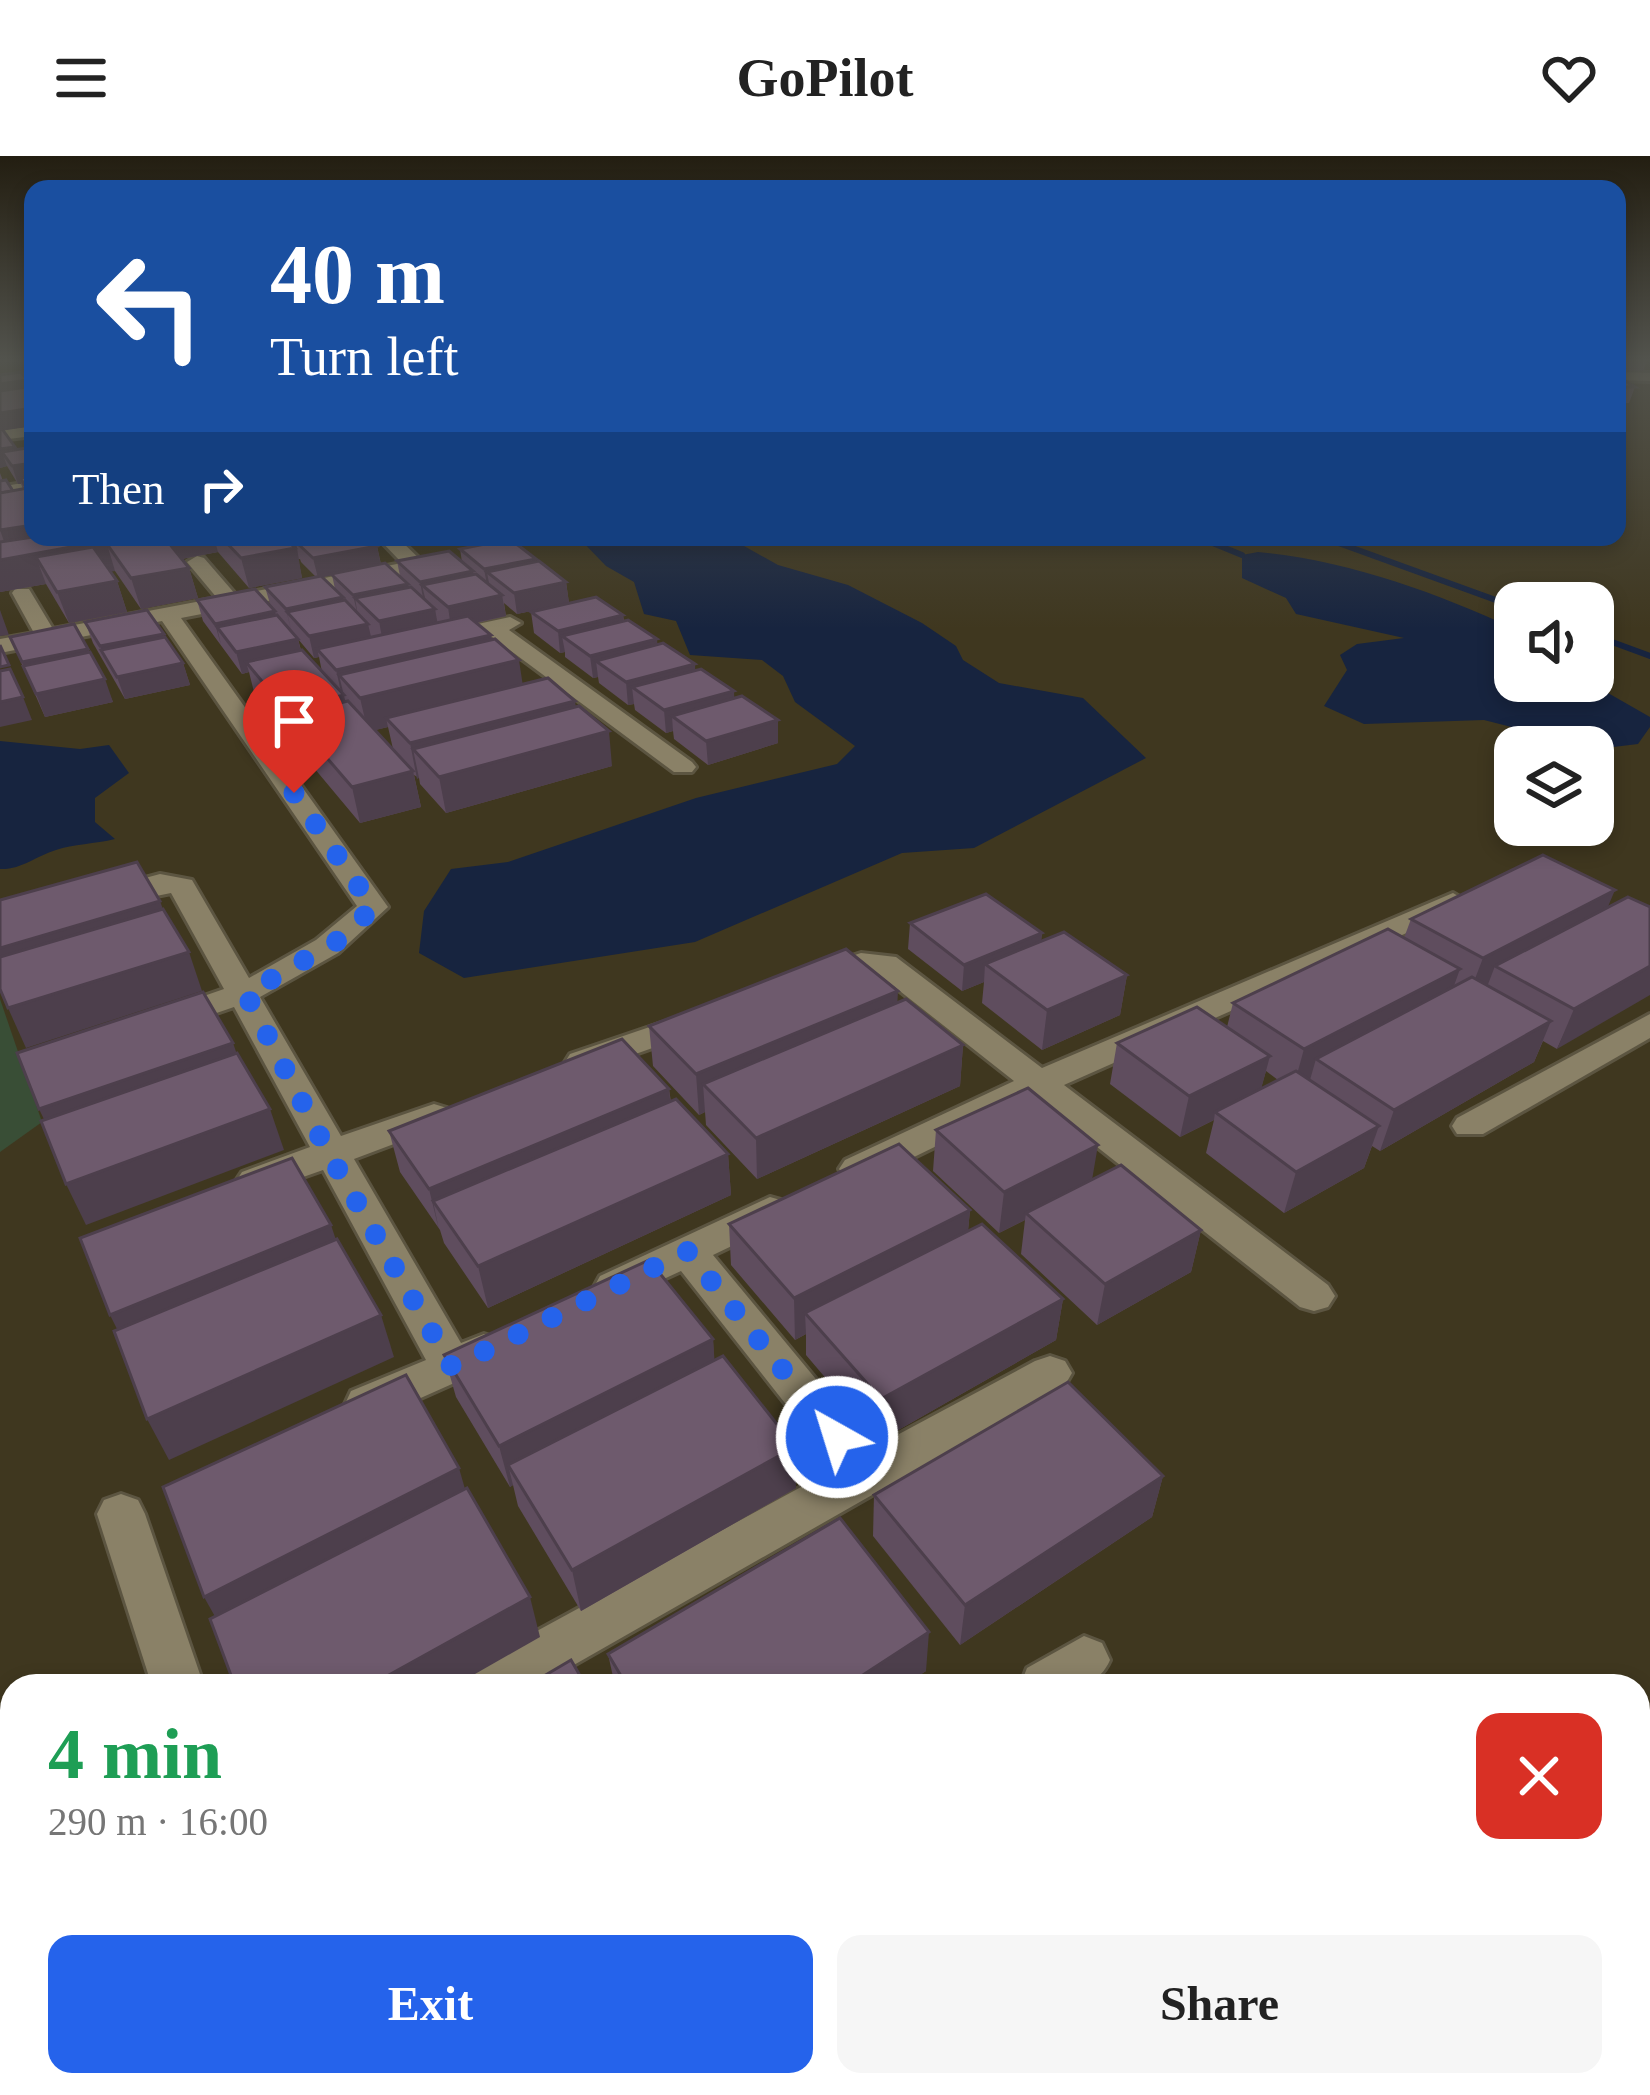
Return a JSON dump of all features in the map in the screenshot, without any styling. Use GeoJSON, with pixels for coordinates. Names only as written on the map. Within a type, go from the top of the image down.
{"type":"FeatureCollection","features":[{"type":"Feature","properties":{"kind":"street"},"geometry":{"type":"LineString","coordinates":[[0,646],[417,566],[396,546]]}},
{"type":"Feature","properties":{"kind":"street"},"geometry":{"type":"LineString","coordinates":[[197,562],[231,602]]}},
{"type":"Feature","properties":{"kind":"street"},"geometry":{"type":"LineString","coordinates":[[22,593],[47,637]]}},
{"type":"Feature","properties":{"kind":"street"},"geometry":{"type":"LineString","coordinates":[[139,1029],[246,994],[344,937],[373,907],[232,686],[169,614]]}},
{"type":"Feature","properties":{"kind":"street"},"geometry":{"type":"LineString","coordinates":[[402,648],[501,625],[564,691],[683,767]]}},
{"type":"Feature","properties":{"kind":"street"},"geometry":{"type":"LineString","coordinates":[[72,906],[160,883],[182,886],[452,1367]]}},
{"type":"Feature","properties":{"kind":"street"},"geometry":{"type":"LineString","coordinates":[[832,1182],[1039,1083],[1487,888]]}},
{"type":"Feature","properties":{"kind":"street"},"geometry":{"type":"LineString","coordinates":[[795,986],[861,962],[885,964],[1314,1296]]}},
{"type":"Feature","properties":{"kind":"street"},"geometry":{"type":"LineString","coordinates":[[551,1074],[728,1010]]}},
{"type":"Feature","properties":{"kind":"street"},"geometry":{"type":"LineString","coordinates":[[1470,1126],[1650,1024]]}},
{"type":"Feature","properties":{"kind":"street"},"geometry":{"type":"LineString","coordinates":[[225,1192],[463,1106]]}},
{"type":"Feature","properties":{"kind":"street"},"geometry":{"type":"LineString","coordinates":[[580,1304],[790,1202]]}},
{"type":"Feature","properties":{"kind":"street"},"geometry":{"type":"LineString","coordinates":[[687,1251],[867,1474]]}},
{"type":"Feature","properties":{"kind":"street"},"geometry":{"type":"LineString","coordinates":[[329,1420],[516,1336]]}},
{"type":"Feature","properties":{"kind":"street"},"geometry":{"type":"LineString","coordinates":[[509,1674],[1051,1372]]}},
{"type":"Feature","properties":{"kind":"street"},"geometry":{"type":"LineString","coordinates":[[121,1514],[174,1674]]}},
{"type":"Feature","properties":{"kind":"green space"},"geometry":{"type":"Polygon","coordinates":[[[0,999],[42,1122],[0,1152],[0,999]]]}},
{"type":"Feature","properties":{"kind":"water"},"geometry":{"type":"Polygon","coordinates":[[[587,546],[744,546],[778,565],[848,585],[922,623],[956,646],[963,660],[999,683],[1083,698],[1146,758],[974,848],[902,853],[695,942],[464,978],[419,953],[424,911],[451,869],[508,862],[696,798],[837,764],[855,746],[795,702],[783,676],[762,660],[690,655],[676,621],[644,614],[634,582],[606,566],[587,546]]]}},
{"type":"Feature","properties":{"kind":"water"},"geometry":{"type":"Polygon","coordinates":[[[1242,555],[1291,556],[1357,570],[1485,615],[1494,619],[1494,702],[1614,702],[1614,696],[1650,717],[1650,727],[1638,744],[1614,747],[1614,726],[1507,726],[1484,720],[1364,724],[1324,706],[1347,670],[1340,655],[1357,644],[1404,638],[1296,614],[1286,598],[1242,578],[1242,555]]]}},
{"type":"Feature","properties":{"kind":"water"},"geometry":{"type":"Polygon","coordinates":[[[0,741],[80,749],[109,745],[129,773],[95,798],[95,822],[115,839],[63,848],[0,869],[0,741]]]}},
{"type":"Feature","properties":{"kind":"building"},"geometry":{"type":"Polygon","coordinates":[[[24,448],[24,464],[12,466],[2,452],[24,448]]]}},
{"type":"Feature","properties":{"kind":"building"},"geometry":{"type":"Polygon","coordinates":[[[6,480],[13,491],[0,493],[0,481],[6,480]]]}},
{"type":"Feature","properties":{"kind":"building"},"geometry":{"type":"Polygon","coordinates":[[[24,489],[24,526],[0,530],[0,493],[24,489]]]}},
{"type":"Feature","properties":{"kind":"building"},"geometry":{"type":"Polygon","coordinates":[[[24,538],[24,546],[76,546],[0,560],[0,542],[24,538]]]}},
{"type":"Feature","properties":{"kind":"building"},"geometry":{"type":"Polygon","coordinates":[[[108,546],[171,546],[189,568],[131,578],[108,546]]]}},
{"type":"Feature","properties":{"kind":"building"},"geometry":{"type":"Polygon","coordinates":[[[230,546],[295,548],[241,558],[230,546]]]}},
{"type":"Feature","properties":{"kind":"building"},"geometry":{"type":"Polygon","coordinates":[[[300,546],[377,546],[313,558],[300,546]]]}},
{"type":"Feature","properties":{"kind":"building"},"geometry":{"type":"Polygon","coordinates":[[[519,546],[536,559],[484,569],[460,549],[519,546]]]}},
{"type":"Feature","properties":{"kind":"building"},"geometry":{"type":"Polygon","coordinates":[[[93,547],[117,581],[57,592],[36,557],[93,547]]]}},
{"type":"Feature","properties":{"kind":"building"},"geometry":{"type":"Polygon","coordinates":[[[449,551],[473,571],[420,582],[397,561],[449,551]]]}},
{"type":"Feature","properties":{"kind":"building"},"geometry":{"type":"Polygon","coordinates":[[[539,561],[566,582],[514,593],[487,572],[539,561]]]}},
{"type":"Feature","properties":{"kind":"building"},"geometry":{"type":"Polygon","coordinates":[[[385,563],[408,584],[353,595],[331,574],[385,563]]]}},
{"type":"Feature","properties":{"kind":"building"},"geometry":{"type":"Polygon","coordinates":[[[476,574],[502,595],[448,607],[422,585],[476,574]]]}},
{"type":"Feature","properties":{"kind":"building"},"geometry":{"type":"Polygon","coordinates":[[[321,576],[343,597],[286,609],[265,587],[321,576]]]}},
{"type":"Feature","properties":{"kind":"building"},"geometry":{"type":"Polygon","coordinates":[[[411,587],[435,609],[379,621],[355,598],[411,587]]]}},
{"type":"Feature","properties":{"kind":"building"},"geometry":{"type":"Polygon","coordinates":[[[255,589],[275,611],[215,624],[197,600],[255,589]]]}},
{"type":"Feature","properties":{"kind":"building"},"geometry":{"type":"Polygon","coordinates":[[[596,597],[623,615],[558,631],[531,612],[596,597]]]}},
{"type":"Feature","properties":{"kind":"building"},"geometry":{"type":"Polygon","coordinates":[[[345,600],[368,624],[309,636],[287,612],[345,600]]]}},
{"type":"Feature","properties":{"kind":"building"},"geometry":{"type":"Polygon","coordinates":[[[147,610],[164,634],[100,646],[85,622],[147,610]]]}},
{"type":"Feature","properties":{"kind":"building"},"geometry":{"type":"Polygon","coordinates":[[[277,615],[298,639],[236,652],[217,627],[277,615]]]}},
{"type":"Feature","properties":{"kind":"building"},"geometry":{"type":"Polygon","coordinates":[[[468,616],[491,635],[336,670],[317,649],[468,616]]]}},
{"type":"Feature","properties":{"kind":"building"},"geometry":{"type":"Polygon","coordinates":[[[628,620],[657,639],[590,656],[562,636],[628,620]]]}},
{"type":"Feature","properties":{"kind":"building"},"geometry":{"type":"Polygon","coordinates":[[[74,624],[88,649],[22,662],[10,637],[74,624]]]}},
{"type":"Feature","properties":{"kind":"building"},"geometry":{"type":"Polygon","coordinates":[[[165,637],[183,663],[117,677],[101,650],[165,637]]]}},
{"type":"Feature","properties":{"kind":"building"},"geometry":{"type":"Polygon","coordinates":[[[495,639],[519,660],[360,698],[339,675],[495,639]]]}},
{"type":"Feature","properties":{"kind":"building"},"geometry":{"type":"Polygon","coordinates":[[[663,643],[695,664],[626,682],[596,661],[663,643]]]}},
{"type":"Feature","properties":{"kind":"building"},"geometry":{"type":"Polygon","coordinates":[[[0,645],[9,665],[0,667],[0,645]]]}},
{"type":"Feature","properties":{"kind":"building"},"geometry":{"type":"Polygon","coordinates":[[[302,650],[344,695],[285,709],[246,662],[302,650]]]}},
{"type":"Feature","properties":{"kind":"building"},"geometry":{"type":"Polygon","coordinates":[[[90,652],[105,679],[36,694],[23,666],[90,652]]]}},
{"type":"Feature","properties":{"kind":"building"},"geometry":{"type":"Polygon","coordinates":[[[10,669],[23,697],[0,702],[0,671],[10,669]]]}},
{"type":"Feature","properties":{"kind":"building"},"geometry":{"type":"Polygon","coordinates":[[[701,669],[734,691],[664,710],[632,687],[701,669]]]}},
{"type":"Feature","properties":{"kind":"building"},"geometry":{"type":"Polygon","coordinates":[[[548,678],[575,701],[410,743],[386,718],[548,678]]]}},
{"type":"Feature","properties":{"kind":"building"},"geometry":{"type":"Polygon","coordinates":[[[742,696],[778,720],[706,741],[672,716],[742,696]]]}},
{"type":"Feature","properties":{"kind":"building"},"geometry":{"type":"Polygon","coordinates":[[[348,701],[413,771],[352,787],[290,715],[348,701]]]}},
{"type":"Feature","properties":{"kind":"building"},"geometry":{"type":"Polygon","coordinates":[[[579,706],[609,731],[439,777],[413,749],[579,706]]]}},
{"type":"Feature","properties":{"kind":"building"},"geometry":{"type":"Polygon","coordinates":[[[1543,855],[1615,890],[1483,958],[1411,919],[1543,855]]]}},
{"type":"Feature","properties":{"kind":"building"},"geometry":{"type":"Polygon","coordinates":[[[137,862],[160,901],[0,948],[0,900],[137,862]]]}},
{"type":"Feature","properties":{"kind":"building"},"geometry":{"type":"Polygon","coordinates":[[[986,894],[1042,933],[964,965],[910,923],[986,894]]]}},
{"type":"Feature","properties":{"kind":"building"},"geometry":{"type":"Polygon","coordinates":[[[1628,897],[1650,907],[1650,966],[1574,1009],[1495,966],[1628,897]]]}},
{"type":"Feature","properties":{"kind":"building"},"geometry":{"type":"Polygon","coordinates":[[[163,909],[189,952],[8,1008],[0,989],[0,957],[163,909]]]}},
{"type":"Feature","properties":{"kind":"building"},"geometry":{"type":"Polygon","coordinates":[[[1388,929],[1460,969],[1304,1049],[1233,1003],[1388,929]]]}},
{"type":"Feature","properties":{"kind":"building"},"geometry":{"type":"Polygon","coordinates":[[[1064,932],[1127,975],[1047,1010],[985,964],[1064,932]]]}},
{"type":"Feature","properties":{"kind":"building"},"geometry":{"type":"Polygon","coordinates":[[[846,949],[898,991],[696,1074],[649,1026],[846,949]]]}},
{"type":"Feature","properties":{"kind":"building"},"geometry":{"type":"Polygon","coordinates":[[[1472,977],[1551,1021],[1394,1110],[1316,1059],[1472,977]]]}},
{"type":"Feature","properties":{"kind":"building"},"geometry":{"type":"Polygon","coordinates":[[[203,992],[233,1043],[39,1109],[17,1053],[203,992]]]}},
{"type":"Feature","properties":{"kind":"building"},"geometry":{"type":"Polygon","coordinates":[[[906,999],[963,1045],[756,1138],[703,1084],[906,999]]]}},
{"type":"Feature","properties":{"kind":"building"},"geometry":{"type":"Polygon","coordinates":[[[1197,1007],[1270,1056],[1189,1096],[1117,1043],[1197,1007]]]}},
{"type":"Feature","properties":{"kind":"building"},"geometry":{"type":"Polygon","coordinates":[[[622,1039],[669,1089],[429,1189],[389,1131],[622,1039]]]}},
{"type":"Feature","properties":{"kind":"building"},"geometry":{"type":"Polygon","coordinates":[[[237,1053],[270,1109],[66,1184],[41,1121],[237,1053]]]}},
{"type":"Feature","properties":{"kind":"building"},"geometry":{"type":"Polygon","coordinates":[[[1296,1071],[1379,1126],[1296,1172],[1215,1112],[1296,1071]]]}},
{"type":"Feature","properties":{"kind":"building"},"geometry":{"type":"Polygon","coordinates":[[[1028,1088],[1098,1145],[1004,1192],[936,1130],[1028,1088]]]}},
{"type":"Feature","properties":{"kind":"building"},"geometry":{"type":"Polygon","coordinates":[[[676,1099],[728,1154],[478,1266],[433,1201],[676,1099]]]}},
{"type":"Feature","properties":{"kind":"building"},"geometry":{"type":"Polygon","coordinates":[[[899,1144],[970,1210],[794,1298],[729,1224],[899,1144]]]}},
{"type":"Feature","properties":{"kind":"building"},"geometry":{"type":"Polygon","coordinates":[[[292,1158],[331,1225],[110,1315],[80,1238],[292,1158]]]}},
{"type":"Feature","properties":{"kind":"building"},"geometry":{"type":"Polygon","coordinates":[[[1121,1165],[1201,1230],[1105,1284],[1026,1213],[1121,1165]]]}},
{"type":"Feature","properties":{"kind":"building"},"geometry":{"type":"Polygon","coordinates":[[[982,1224],[1063,1299],[881,1399],[805,1313],[982,1224]]]}},
{"type":"Feature","properties":{"kind":"building"},"geometry":{"type":"Polygon","coordinates":[[[337,1239],[381,1315],[147,1419],[114,1331],[337,1239]]]}},
{"type":"Feature","properties":{"kind":"building"},"geometry":{"type":"Polygon","coordinates":[[[649,1260],[713,1339],[499,1446],[444,1355],[649,1260]]]}},
{"type":"Feature","properties":{"kind":"building"},"geometry":{"type":"Polygon","coordinates":[[[723,1356],[795,1447],[572,1570],[508,1465],[723,1356]]]}},
{"type":"Feature","properties":{"kind":"building"},"geometry":{"type":"Polygon","coordinates":[[[406,1375],[459,1468],[204,1597],[163,1487],[406,1375]]]}},
{"type":"Feature","properties":{"kind":"building"},"geometry":{"type":"Polygon","coordinates":[[[1068,1382],[1163,1476],[965,1605],[874,1495],[1068,1382]]]}},
{"type":"Feature","properties":{"kind":"building"},"geometry":{"type":"Polygon","coordinates":[[[467,1488],[530,1597],[391,1674],[231,1674],[210,1619],[467,1488]]]}},
{"type":"Feature","properties":{"kind":"building"},"geometry":{"type":"Polygon","coordinates":[[[840,1518],[929,1632],[864,1674],[620,1674],[608,1654],[840,1518]]]}},
{"type":"Feature","properties":{"kind":"building"},"geometry":{"type":"Polygon","coordinates":[[[571,1660],[579,1674],[547,1674],[571,1660]]]}},
{"type":"Feature","properties":{"kind":"waterway"},"geometry":{"type":"LineString","coordinates":[[1220,546],[1242,555]]}},
{"type":"Feature","properties":{"kind":"waterway"},"geometry":{"type":"LineString","coordinates":[[1347,546],[1494,599]]}},
{"type":"Feature","properties":{"kind":"waterway"},"geometry":{"type":"LineString","coordinates":[[1614,643],[1650,656]]}},
{"type":"Feature","properties":{"kind":"route"},"geometry":{"type":"LineString","coordinates":[[294,793],[373,907],[344,937],[246,994],[329,1154],[452,1367],[687,1251],[837,1437]]}}]}
